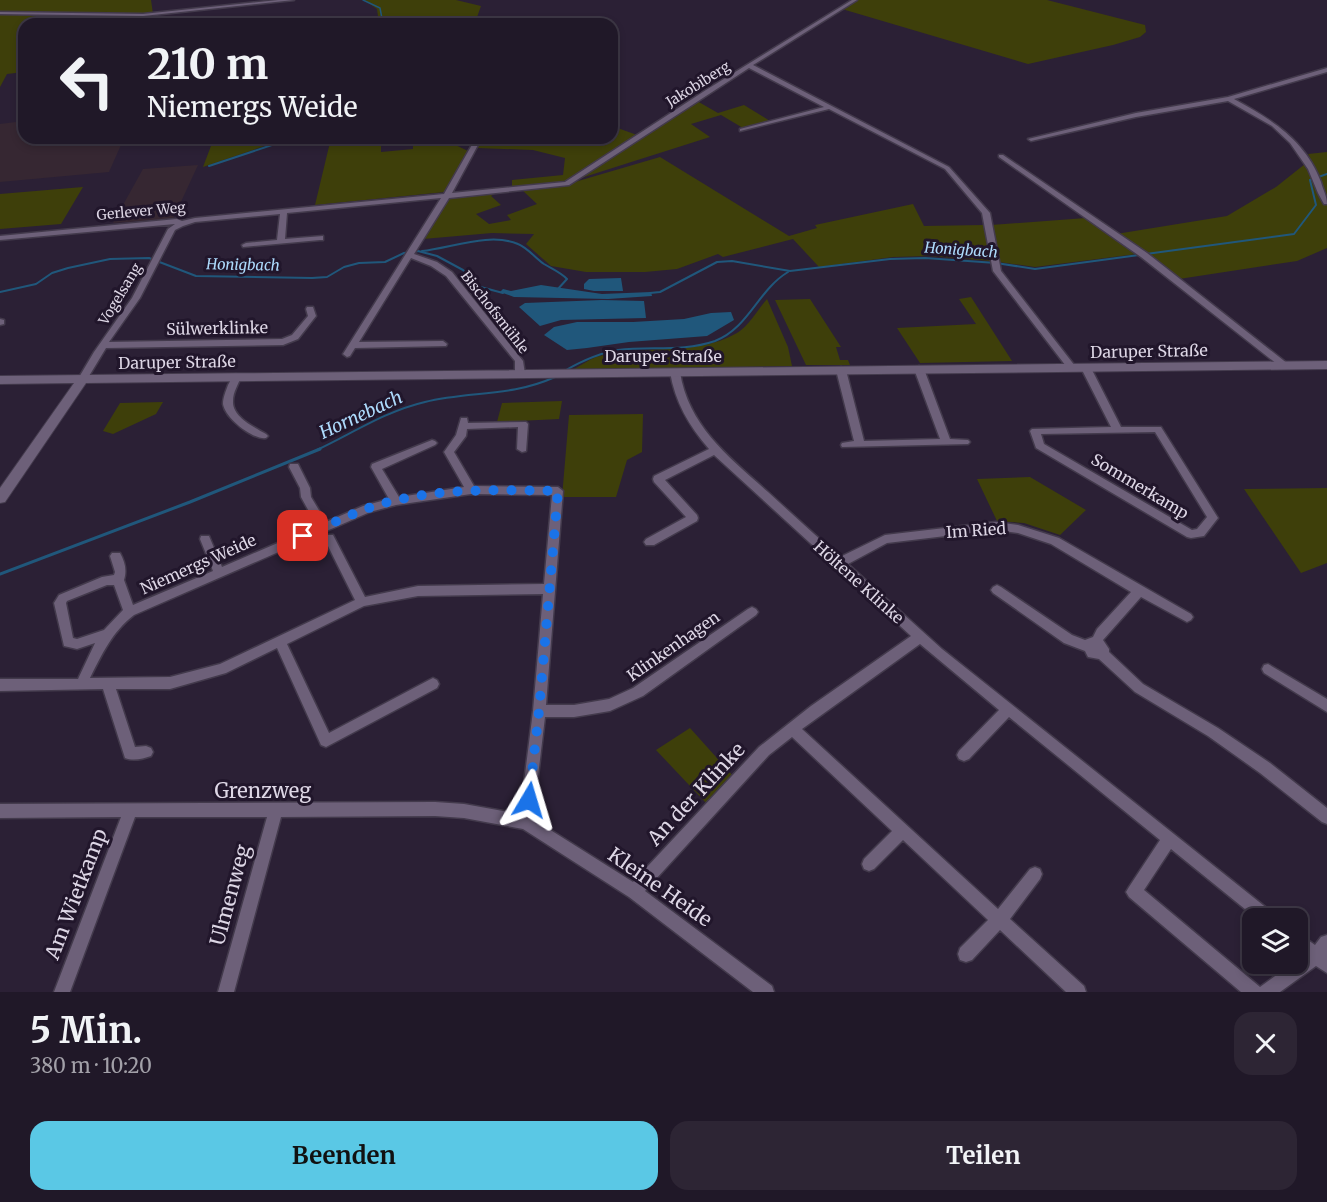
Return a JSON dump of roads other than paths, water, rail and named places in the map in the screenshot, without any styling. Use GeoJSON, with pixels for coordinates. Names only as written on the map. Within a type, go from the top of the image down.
{"type":"FeatureCollection","features":[{"type":"Feature","properties":{"kind":"street"},"geometry":{"type":"LineString","coordinates":[[0,13],[143,15],[292,0]]}},
{"type":"Feature","properties":{"kind":"street"},"geometry":{"type":"LineString","coordinates":[[750,66],[855,0]]}},
{"type":"Feature","properties":{"kind":"street","name":"Jakobiberg"},"geometry":{"type":"LineString","coordinates":[[567,184],[750,66],[947,168],[986,213],[997,271],[1072,368]]}},
{"type":"Feature","properties":{"kind":"street"},"geometry":{"type":"LineString","coordinates":[[1031,139],[1136,115],[1229,99],[1327,70]]}},
{"type":"Feature","properties":{"kind":"street"},"geometry":{"type":"LineString","coordinates":[[1229,99],[1286,133],[1316,176],[1321,194],[1327,202]]}},
{"type":"Feature","properties":{"kind":"street"},"geometry":{"type":"LineString","coordinates":[[742,130],[831,107]]}},
{"type":"Feature","properties":{"kind":"street"},"geometry":{"type":"LineString","coordinates":[[347,354],[412,253],[475,144]]}},
{"type":"Feature","properties":{"kind":"street"},"geometry":{"type":"LineString","coordinates":[[1001,156],[1142,254],[1285,366]]}},
{"type":"Feature","properties":{"kind":"street","name":"Gerlever Weg"},"geometry":{"type":"LineString","coordinates":[[0,238],[177,221],[180,224],[195,220],[567,184]]}},
{"type":"Feature","properties":{"kind":"street"},"geometry":{"type":"LineString","coordinates":[[281,242],[284,211]]}},
{"type":"Feature","properties":{"kind":"street","name":"Vogelsang"},"geometry":{"type":"LineString","coordinates":[[83,379],[136,298],[172,229],[180,224]]}},
{"type":"Feature","properties":{"kind":"street"},"geometry":{"type":"LineString","coordinates":[[246,245],[320,238]]}},
{"type":"Feature","properties":{"kind":"street","name":"Bischofsmühle"},"geometry":{"type":"LineString","coordinates":[[412,253],[449,274],[519,361],[520,374]]}},
{"type":"Feature","properties":{"kind":"street","name":"Sülwerklinke"},"geometry":{"type":"LineString","coordinates":[[104,345],[283,342],[295,337],[312,316],[310,309]]}},
{"type":"Feature","properties":{"kind":"street"},"geometry":{"type":"LineString","coordinates":[[353,345],[443,344]]}},
{"type":"Feature","properties":{"kind":"street","name":"Daruper Straße"},"geometry":{"type":"LineString","coordinates":[[0,380],[1327,365]]}},
{"type":"Feature","properties":{"kind":"street"},"geometry":{"type":"LineString","coordinates":[[1086,368],[1119,430]]}},
{"type":"Feature","properties":{"kind":"street"},"geometry":{"type":"LineString","coordinates":[[919,369],[946,442]]}},
{"type":"Feature","properties":{"kind":"street"},"geometry":{"type":"LineString","coordinates":[[841,370],[860,444]]}},
{"type":"Feature","properties":{"kind":"street","name":"Höltene Klinke"},"geometry":{"type":"LineString","coordinates":[[675,372],[687,413],[698,431],[715,450],[838,564],[920,637],[1255,908]]}},
{"type":"Feature","properties":{"kind":"street"},"geometry":{"type":"LineString","coordinates":[[236,378],[228,399],[229,408],[249,428],[263,435]]}},
{"type":"Feature","properties":{"kind":"street"},"geometry":{"type":"LineString","coordinates":[[0,498],[83,379]]}},
{"type":"Feature","properties":{"kind":"street"},"geometry":{"type":"LineString","coordinates":[[471,490],[449,452],[461,436],[464,423],[523,424],[522,449]]}},
{"type":"Feature","properties":{"kind":"street","name":"Sommerkamp"},"geometry":{"type":"LineString","coordinates":[[1158,429],[1213,518],[1200,534],[1191,534],[1040,446],[1035,431],[1119,430],[1158,429]]}},
{"type":"Feature","properties":{"kind":"street"},"geometry":{"type":"LineString","coordinates":[[846,445],[965,442]]}},
{"type":"Feature","properties":{"kind":"street"},"geometry":{"type":"LineString","coordinates":[[396,501],[376,467],[432,443]]}},
{"type":"Feature","properties":{"kind":"street"},"geometry":{"type":"LineString","coordinates":[[650,542],[693,518],[658,479],[715,450]]}},
{"type":"Feature","properties":{"kind":"street"},"geometry":{"type":"LineString","coordinates":[[294,467],[305,488],[306,497],[362,602]]}},
{"type":"Feature","properties":{"kind":"street","name":"Niemergs Weide"},"geometry":{"type":"LineString","coordinates":[[81,685],[106,634],[119,619],[130,612],[219,572],[326,532],[367,509],[396,501],[471,490],[558,491],[548,589]]}},
{"type":"Feature","properties":{"kind":"street","name":"Im Ried"},"geometry":{"type":"LineString","coordinates":[[838,564],[885,539],[996,526],[1010,527],[1061,542],[1139,591],[1187,617]]}},
{"type":"Feature","properties":{"kind":"street"},"geometry":{"type":"LineString","coordinates":[[205,539],[219,572]]}},
{"type":"Feature","properties":{"kind":"street","name":"Niemergs Weide"},"geometry":{"type":"LineString","coordinates":[[116,555],[122,572],[118,580],[130,612]]}},
{"type":"Feature","properties":{"kind":"street","name":"Niemergs Weide"},"geometry":{"type":"LineString","coordinates":[[106,634],[71,644],[68,642],[60,603],[63,598],[106,580],[118,580]]}},
{"type":"Feature","properties":{"kind":"street"},"geometry":{"type":"LineString","coordinates":[[0,685],[170,683],[222,669],[362,602],[418,591],[548,589],[539,711],[526,822]]}},
{"type":"Feature","properties":{"kind":"street"},"geometry":{"type":"LineString","coordinates":[[997,590],[1068,639],[1095,648],[1139,688],[1248,756],[1327,817]]}},
{"type":"Feature","properties":{"kind":"street"},"geometry":{"type":"LineString","coordinates":[[1095,648],[1101,633],[1139,591]]}},
{"type":"Feature","properties":{"kind":"street","name":"Klinkenhagen"},"geometry":{"type":"LineString","coordinates":[[539,711],[574,711],[610,705],[638,692],[752,612]]}},
{"type":"Feature","properties":{"kind":"street","name":"An der Klinke"},"geometry":{"type":"LineString","coordinates":[[634,892],[764,752],[792,729],[920,637]]}},
{"type":"Feature","properties":{"kind":"street"},"geometry":{"type":"LineString","coordinates":[[280,642],[326,741],[433,684]]}},
{"type":"Feature","properties":{"kind":"street"},"geometry":{"type":"LineString","coordinates":[[1268,669],[1327,706]]}},
{"type":"Feature","properties":{"kind":"street"},"geometry":{"type":"LineString","coordinates":[[108,685],[130,754],[146,752]]}},
{"type":"Feature","properties":{"kind":"street"},"geometry":{"type":"LineString","coordinates":[[964,755],[1008,709]]}},
{"type":"Feature","properties":{"kind":"street"},"geometry":{"type":"LineString","coordinates":[[792,729],[1078,992]]}},
{"type":"Feature","properties":{"kind":"street","name":"Grenzweg"},"geometry":{"type":"LineString","coordinates":[[0,811],[435,809],[464,811],[526,822]]}},
{"type":"Feature","properties":{"kind":"street","name":"Ulmenweg"},"geometry":{"type":"LineString","coordinates":[[226,992],[276,810]]}},
{"type":"Feature","properties":{"kind":"street","name":"Am Wietkamp"},"geometry":{"type":"LineString","coordinates":[[62,992],[130,811]]}},
{"type":"Feature","properties":{"kind":"street","name":"Kleine Heide"},"geometry":{"type":"LineString","coordinates":[[526,822],[634,892],[766,992]]}},
{"type":"Feature","properties":{"kind":"street"},"geometry":{"type":"LineString","coordinates":[[869,864],[902,831]]}},
{"type":"Feature","properties":{"kind":"street"},"geometry":{"type":"LineString","coordinates":[[1169,839],[1134,892],[1254,992]]}},
{"type":"Feature","properties":{"kind":"street"},"geometry":{"type":"LineString","coordinates":[[966,954],[999,920],[1035,874]]}},
{"type":"Feature","properties":{"kind":"street"},"geometry":{"type":"LineString","coordinates":[[1266,992],[1321,960],[1327,943]]}},
{"type":"Feature","properties":{"kind":"street"},"geometry":{"type":"LineString","coordinates":[[1308,949],[1321,960]]}},
{"type":"Feature","properties":{"kind":"water"},"geometry":{"type":"Polygon","coordinates":[[[621,278],[623,291],[584,289],[584,284],[589,279],[621,278]]]}},
{"type":"Feature","properties":{"kind":"water"},"geometry":{"type":"Polygon","coordinates":[[[541,285],[602,294],[651,292],[652,296],[608,299],[514,297],[500,292],[503,289],[511,291],[541,285]]]}},
{"type":"Feature","properties":{"kind":"water"},"geometry":{"type":"Polygon","coordinates":[[[644,301],[646,318],[561,320],[540,326],[519,307],[525,303],[644,301]]]}},
{"type":"Feature","properties":{"kind":"water"},"geometry":{"type":"Polygon","coordinates":[[[731,312],[734,320],[707,336],[567,350],[544,335],[554,327],[577,322],[684,319],[711,313],[731,312]]]}},
{"type":"Feature","properties":{"kind":"waterway"},"geometry":{"type":"LineString","coordinates":[[363,0],[380,8],[382,18]]}},
{"type":"Feature","properties":{"kind":"waterway"},"geometry":{"type":"LineString","coordinates":[[209,166],[275,144]]}},
{"type":"Feature","properties":{"kind":"waterway","name":"Honigbach"},"geometry":{"type":"LineString","coordinates":[[1146,254],[1294,234],[1316,205],[1310,180],[1327,174]]}},
{"type":"Feature","properties":{"kind":"waterway","name":"Honigbach"},"geometry":{"type":"LineString","coordinates":[[422,251],[483,240],[518,244],[567,279],[557,290]]}},
{"type":"Feature","properties":{"kind":"waterway","name":"Honigbach"},"geometry":{"type":"LineString","coordinates":[[0,292],[36,284],[52,273],[68,268],[110,259],[149,258],[196,276],[312,278],[327,277],[344,267],[359,263],[385,262],[404,253],[418,251],[437,256],[463,270],[477,286],[503,293]]}},
{"type":"Feature","properties":{"kind":"waterway","name":"Honigbach"},"geometry":{"type":"LineString","coordinates":[[650,293],[660,292],[717,262],[732,261],[790,271],[890,259],[925,258],[996,263],[1035,269],[1139,255]]}},
{"type":"Feature","properties":{"kind":"waterway","name":"Hornebach"},"geometry":{"type":"LineString","coordinates":[[566,370],[611,351],[691,346],[715,341],[737,327],[769,289],[788,272]]}},
{"type":"Feature","properties":{"kind":"waterway","name":"Hornebach"},"geometry":{"type":"LineString","coordinates":[[317,450],[383,417],[411,406],[442,399],[522,388],[555,377]]}},
{"type":"Feature","properties":{"kind":"waterway","name":"Hornebach"},"geometry":{"type":"LineString","coordinates":[[0,574],[190,502],[320,449]]}}]}
